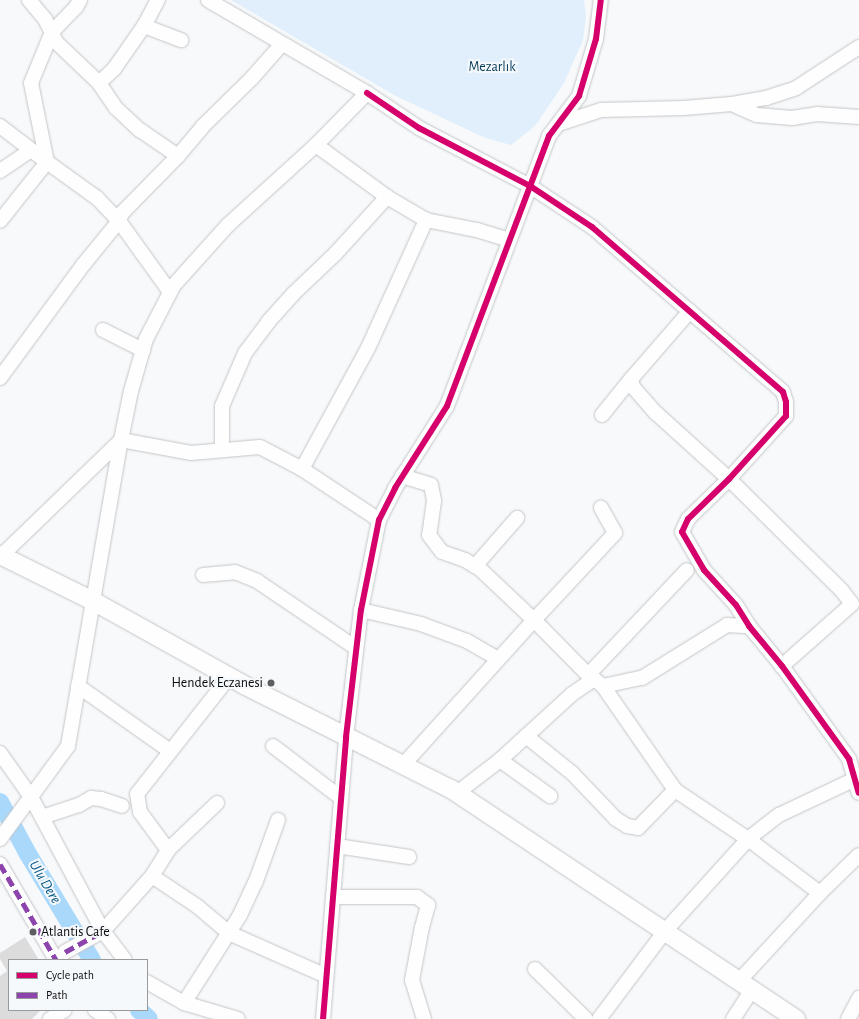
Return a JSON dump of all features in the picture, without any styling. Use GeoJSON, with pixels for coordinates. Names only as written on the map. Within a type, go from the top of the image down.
{"type":"FeatureCollection","features":[{"type":"Feature","properties":{"kind":"main road"},"geometry":{"type":"LineString","coordinates":[[0,556],[93,601],[229,677],[457,793],[796,1019]]}},
{"type":"Feature","properties":{"kind":"street"},"geometry":{"type":"LineString","coordinates":[[29,0],[45,19],[56,42],[99,83],[116,108],[140,130],[178,156]]}},
{"type":"Feature","properties":{"kind":"street"},"geometry":{"type":"LineString","coordinates":[[0,221],[47,162],[31,83],[52,32],[76,7],[80,0]]}},
{"type":"Feature","properties":{"kind":"street"},"geometry":{"type":"LineString","coordinates":[[99,83],[114,69],[144,26],[158,0]]}},
{"type":"Feature","properties":{"kind":"street"},"geometry":{"type":"LineString","coordinates":[[208,0],[367,92],[419,128],[530,186],[592,227],[783,392],[786,402],[786,416],[729,479],[688,519],[682,532],[704,570],[736,605],[749,626],[854,758],[855,779],[859,793]]}},
{"type":"Feature","properties":{"kind":"street"},"geometry":{"type":"LineString","coordinates":[[323,1019],[346,737],[360,610],[379,520],[402,476],[446,406],[549,136],[578,96],[596,39],[601,0]]}},
{"type":"Feature","properties":{"kind":"street"},"geometry":{"type":"LineString","coordinates":[[144,26],[180,40]]}},
{"type":"Feature","properties":{"kind":"street"},"geometry":{"type":"LineString","coordinates":[[0,378],[83,265],[119,221],[122,212],[178,156],[202,127],[252,78],[282,44]]}},
{"type":"Feature","properties":{"kind":"street"},"geometry":{"type":"LineString","coordinates":[[558,124],[601,110],[684,108],[732,104],[766,98],[796,88],[859,47]]}},
{"type":"Feature","properties":{"kind":"street"},"geometry":{"type":"LineString","coordinates":[[0,839],[68,746],[121,440],[131,391],[146,339],[174,285],[228,225],[316,145],[367,92]]}},
{"type":"Feature","properties":{"kind":"street"},"geometry":{"type":"LineString","coordinates":[[732,104],[757,115],[792,118],[817,114],[859,117]]}},
{"type":"Feature","properties":{"kind":"street"},"geometry":{"type":"LineString","coordinates":[[0,126],[97,198],[119,221],[170,292]]}},
{"type":"Feature","properties":{"kind":"street"},"geometry":{"type":"LineString","coordinates":[[316,145],[387,197],[426,220],[477,230],[510,240]]}},
{"type":"Feature","properties":{"kind":"street"},"geometry":{"type":"LineString","coordinates":[[0,171],[31,150]]}},
{"type":"Feature","properties":{"kind":"street"},"geometry":{"type":"LineString","coordinates":[[222,450],[222,406],[244,353],[268,322],[293,294],[336,253],[387,197]]}},
{"type":"Feature","properties":{"kind":"street"},"geometry":{"type":"LineString","coordinates":[[302,469],[368,348],[426,220]]}},
{"type":"Feature","properties":{"kind":"street"},"geometry":{"type":"LineString","coordinates":[[602,415],[690,311]]}},
{"type":"Feature","properties":{"kind":"street"},"geometry":{"type":"LineString","coordinates":[[104,330],[143,350]]}},
{"type":"Feature","properties":{"kind":"street"},"geometry":{"type":"LineString","coordinates":[[631,379],[634,387],[656,413],[729,479],[857,604],[782,666]]}},
{"type":"Feature","properties":{"kind":"street"},"geometry":{"type":"LineString","coordinates":[[121,440],[191,453],[260,447],[302,469],[379,520]]}},
{"type":"Feature","properties":{"kind":"street"},"geometry":{"type":"LineString","coordinates":[[0,556],[121,440]]}},
{"type":"Feature","properties":{"kind":"street"},"geometry":{"type":"LineString","coordinates":[[402,476],[431,485],[434,502],[430,535],[442,552],[475,566],[534,620],[595,680],[675,790],[748,839],[820,894]]}},
{"type":"Feature","properties":{"kind":"street"},"geometry":{"type":"LineString","coordinates":[[403,765],[498,659],[615,534],[601,508]]}},
{"type":"Feature","properties":{"kind":"street"},"geometry":{"type":"LineString","coordinates":[[475,566],[516,518]]}},
{"type":"Feature","properties":{"kind":"street"},"geometry":{"type":"LineString","coordinates":[[457,793],[500,760],[572,694],[595,680],[688,570]]}},
{"type":"Feature","properties":{"kind":"street"},"geometry":{"type":"LineString","coordinates":[[204,574],[235,572],[257,581],[356,648]]}},
{"type":"Feature","properties":{"kind":"street"},"geometry":{"type":"LineString","coordinates":[[360,610],[420,624],[467,641],[498,659]]}},
{"type":"Feature","properties":{"kind":"street"},"geometry":{"type":"LineString","coordinates":[[595,680],[642,678],[728,625],[749,626]]}},
{"type":"Feature","properties":{"kind":"street"},"geometry":{"type":"LineString","coordinates":[[168,850],[140,812],[137,794],[229,677]]}},
{"type":"Feature","properties":{"kind":"street"},"geometry":{"type":"LineString","coordinates":[[78,686],[170,751]]}},
{"type":"Feature","properties":{"kind":"street"},"geometry":{"type":"LineString","coordinates":[[526,736],[572,773],[616,820],[627,826],[638,828],[675,790]]}},
{"type":"Feature","properties":{"kind":"street"},"geometry":{"type":"LineString","coordinates":[[273,746],[341,798]]}},
{"type":"Feature","properties":{"kind":"street"},"geometry":{"type":"LineString","coordinates":[[0,753],[31,797],[103,931],[124,959]]}},
{"type":"Feature","properties":{"kind":"street"},"geometry":{"type":"LineString","coordinates":[[500,760],[550,796]]}},
{"type":"Feature","properties":{"kind":"street"},"geometry":{"type":"LineString","coordinates":[[599,1019],[665,931],[748,839],[779,815],[855,779]]}},
{"type":"Feature","properties":{"kind":"street"},"geometry":{"type":"LineString","coordinates":[[42,817],[78,805],[91,798],[101,799],[122,806]]}},
{"type":"Feature","properties":{"kind":"street"},"geometry":{"type":"LineString","coordinates":[[0,864],[60,956],[103,931],[152,876],[168,850],[216,803]]}},
{"type":"Feature","properties":{"kind":"street"},"geometry":{"type":"LineString","coordinates":[[184,1003],[229,933],[256,881],[278,820]]}},
{"type":"Feature","properties":{"kind":"street"},"geometry":{"type":"LineString","coordinates":[[337,846],[409,857]]}},
{"type":"Feature","properties":{"kind":"street"},"geometry":{"type":"LineString","coordinates":[[733,1019],[746,985],[820,894],[859,855]]}},
{"type":"Feature","properties":{"kind":"street"},"geometry":{"type":"LineString","coordinates":[[152,876],[196,906],[229,933],[326,976]]}},
{"type":"Feature","properties":{"kind":"street"},"geometry":{"type":"LineString","coordinates":[[333,897],[417,898],[428,905],[422,927],[412,980],[424,1019]]}},
{"type":"Feature","properties":{"kind":"street"},"geometry":{"type":"LineString","coordinates":[[535,969],[586,1019]]}},
{"type":"Feature","properties":{"kind":"street"},"geometry":{"type":"LineString","coordinates":[[148,983],[184,1003],[238,1019]]}},
{"type":"Feature","properties":{"kind":"street"},"geometry":{"type":"LineString","coordinates":[[848,1019],[859,998]]}},
{"type":"Feature","properties":{"kind":"street"},"geometry":{"type":"LineString","coordinates":[[50,1019],[63,1011]]}},
{"type":"Feature","properties":{"kind":"street"},"geometry":{"type":"LineString","coordinates":[[88,1011],[94,1019]]}},
{"type":"Feature","properties":{"kind":"street"},"geometry":{"type":"LineString","coordinates":[[96,1011],[108,1019]]}},
{"type":"Feature","properties":{"kind":"green space","name":"Mezarlık"},"geometry":{"type":"Polygon","coordinates":[[[231,0],[584,0],[586,15],[583,40],[564,83],[535,126],[511,145],[483,137],[394,95],[231,0]]]}},
{"type":"Feature","properties":{"kind":"building"},"geometry":{"type":"Polygon","coordinates":[[[25,937],[38,959],[8,959],[8,1011],[40,1011],[32,1019],[0,1019],[0,976],[7,971],[0,959],[0,953],[25,937]]]}},
{"type":"Feature","properties":{"kind":"waterway","name":"Ulu Dere"},"geometry":{"type":"LineString","coordinates":[[0,802],[28,854],[91,959]]}},
{"type":"Feature","properties":{"kind":"waterway","name":"Ulu Dere"},"geometry":{"type":"LineString","coordinates":[[140,1011],[149,1019]]}},
{"type":"Feature","properties":{"kind":"marked path"},"geometry":{"type":"LineString","coordinates":[[0,864],[55,959]]}},
{"type":"Feature","properties":{"kind":"marked path"},"geometry":{"type":"LineString","coordinates":[[65,952],[103,931]]}},
{"type":"Feature","properties":{"kind":"cycle path"},"geometry":{"type":"LineString","coordinates":[[323,1019],[346,737],[361,610],[379,520],[395,488],[447,406],[549,136],[579,96],[596,39],[601,0]]}},
{"type":"Feature","properties":{"kind":"cycle path"},"geometry":{"type":"LineString","coordinates":[[367,93],[419,128],[530,186],[592,227],[783,392],[786,402],[786,416],[729,479],[688,519],[682,532],[704,570],[736,605],[749,626],[782,666],[849,759],[859,793]]}},
{"type":"Feature","properties":{"kind":"place","name":"Hendek Eczanesi"},"geometry":{"type":"Point","coordinates":[271,683]}},
{"type":"Feature","properties":{"kind":"place","name":"Atlantis Cafe"},"geometry":{"type":"Point","coordinates":[33,932]}}]}
